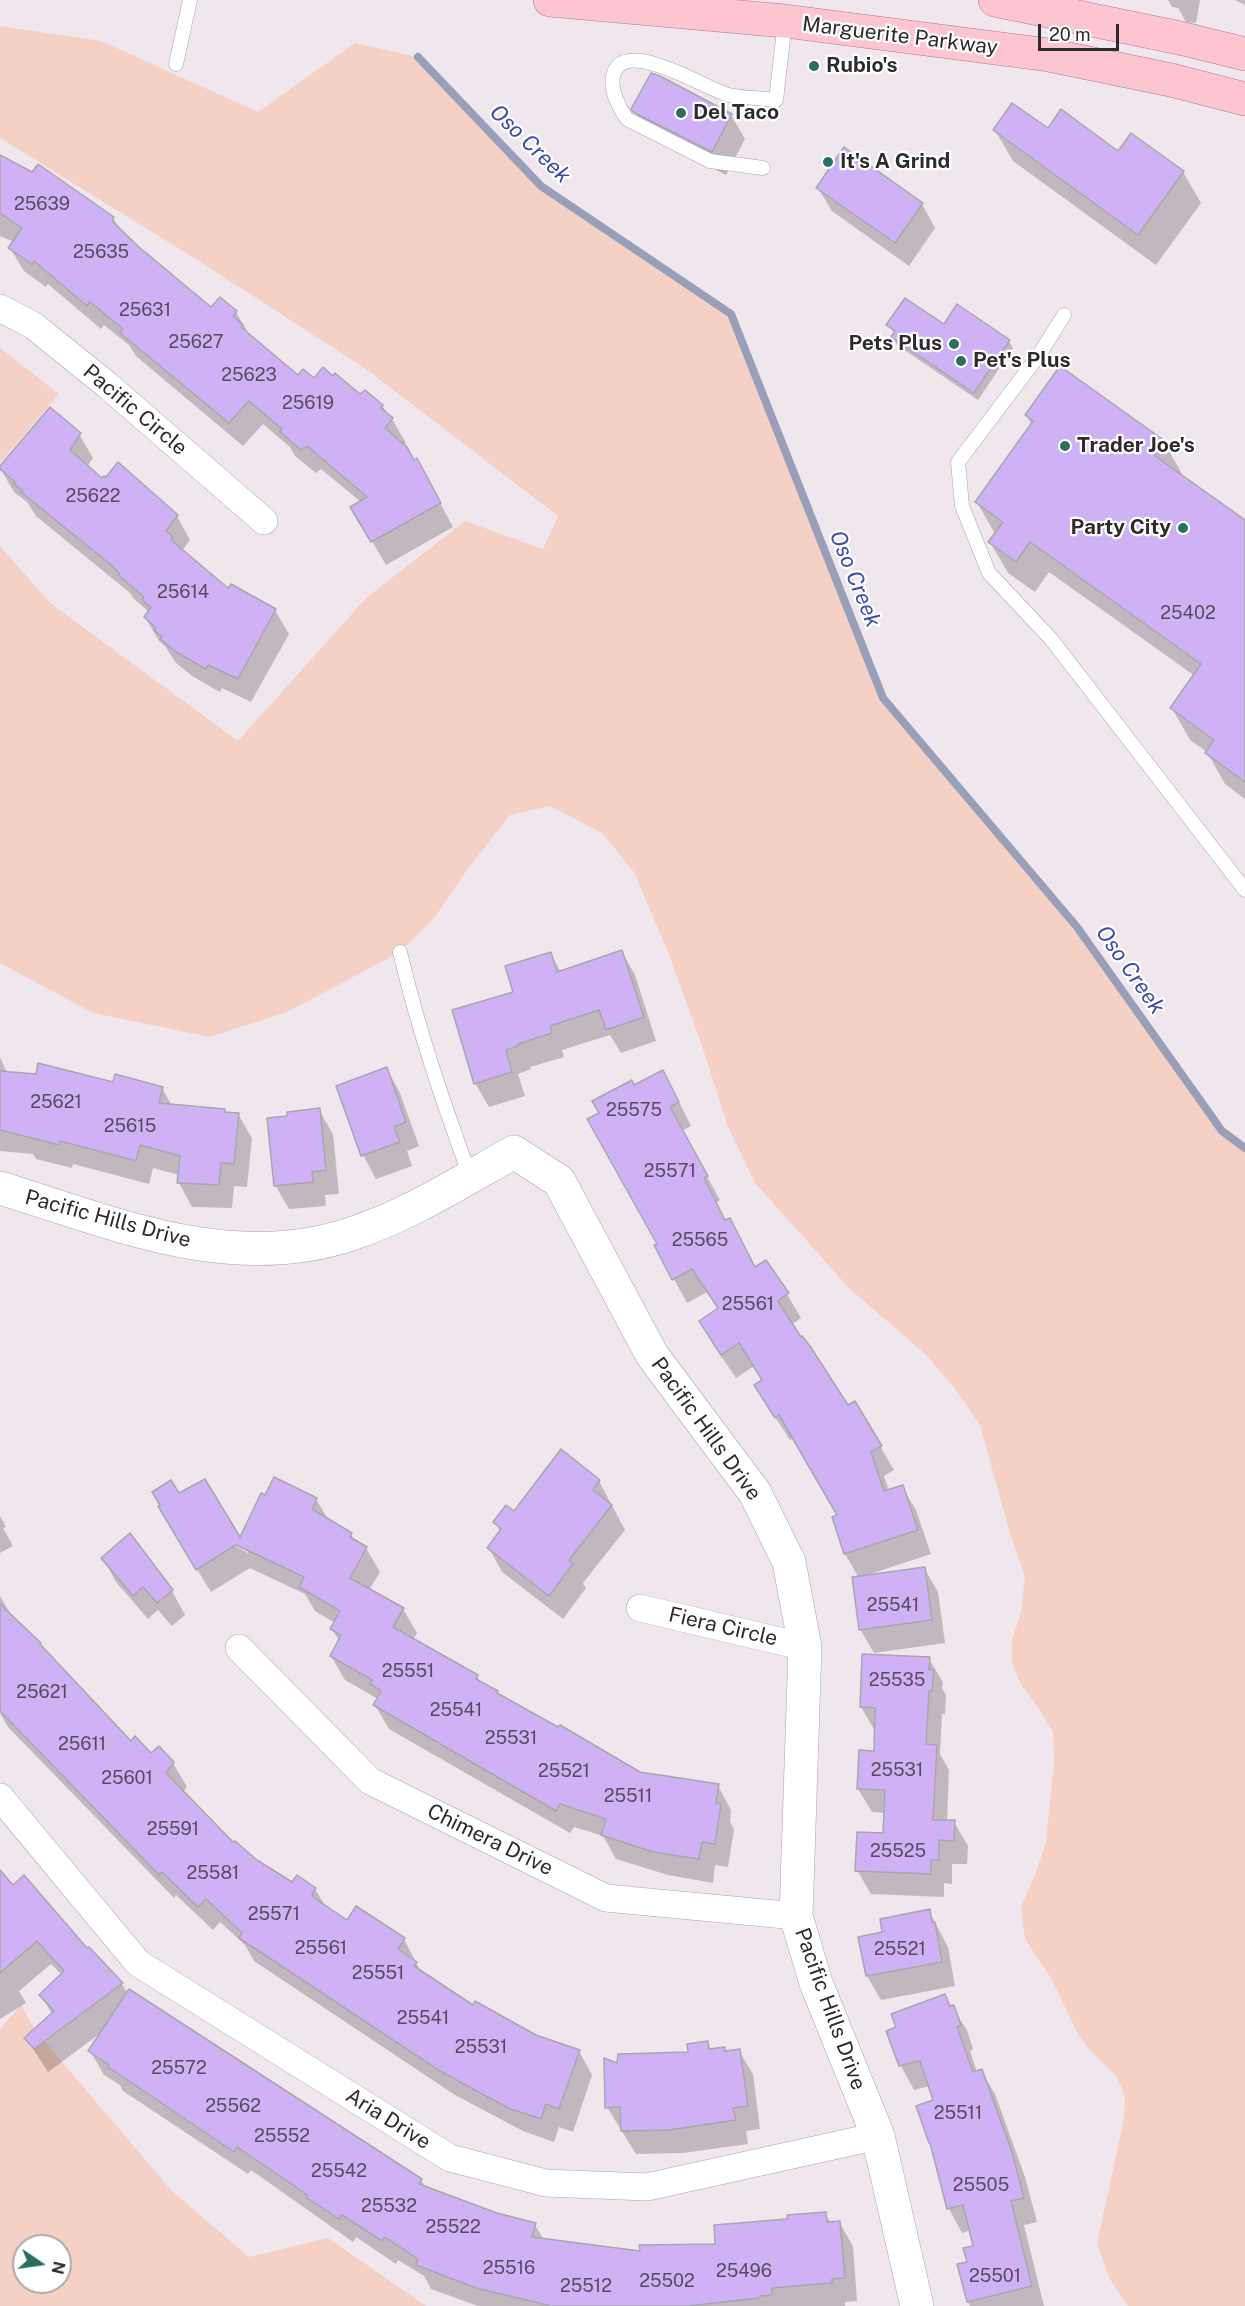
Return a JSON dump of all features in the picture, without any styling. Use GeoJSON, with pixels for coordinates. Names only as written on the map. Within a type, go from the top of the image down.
{"type":"FeatureCollection","features":[{"type":"Feature","properties":{"kind":"main road","name":"Marguerite Parkway"},"geometry":{"type":"LineString","coordinates":[[550,0],[786,11],[1049,55],[1171,80],[1245,99]]}},
{"type":"Feature","properties":{"kind":"main road"},"geometry":{"type":"LineString","coordinates":[[994,0],[1180,38],[1245,54]]}},
{"type":"Feature","properties":{"kind":"street","name":"Pacific Circle"},"geometry":{"type":"LineString","coordinates":[[0,308],[34,326],[107,385],[264,521]]}},
{"type":"Feature","properties":{"kind":"street","name":"Pacific Hills Drive"},"geometry":{"type":"LineString","coordinates":[[0,1188],[162,1238],[234,1249],[280,1249],[351,1234],[409,1210],[514,1152],[559,1181],[652,1355],[756,1493],[789,1562],[805,1647],[796,1916],[816,1983],[878,2136],[917,2306]]}},
{"type":"Feature","properties":{"kind":"street","name":"Fiera Circle"},"geometry":{"type":"LineString","coordinates":[[640,1608],[805,1647]]}},
{"type":"Feature","properties":{"kind":"street","name":"Chimera Drive"},"geometry":{"type":"LineString","coordinates":[[239,1648],[370,1780],[606,1898],[796,1916]]}},
{"type":"Feature","properties":{"kind":"street","name":"Aria Drive"},"geometry":{"type":"LineString","coordinates":[[0,1797],[138,1963],[450,2158],[546,2183],[648,2187],[878,2136]]}},
{"type":"Feature","properties":{"kind":"lane"},"geometry":{"type":"LineString","coordinates":[[176,64],[190,0]]}},
{"type":"Feature","properties":{"kind":"lane"},"geometry":{"type":"LineString","coordinates":[[763,168],[710,161],[627,119],[619,108],[613,76],[619,65],[628,60],[650,61],[729,95],[776,100],[786,11]]}},
{"type":"Feature","properties":{"kind":"lane"},"geometry":{"type":"LineString","coordinates":[[1064,315],[1039,355],[958,462],[962,506],[989,573],[1052,639],[1245,890]]}},
{"type":"Feature","properties":{"kind":"lane"},"geometry":{"type":"LineString","coordinates":[[400,952],[412,1003],[438,1089],[470,1176]]}},
{"type":"Feature","properties":{"kind":"shaded area"},"geometry":{"type":"Polygon","coordinates":[[[0,26],[101,41],[258,112],[355,43],[418,57],[541,186],[731,314],[883,698],[1077,927],[1222,1131],[1245,1148],[1245,2306],[1128,2306],[1109,2278],[1097,2243],[1124,2119],[1125,2096],[1117,2077],[1087,2047],[1078,2034],[1051,1978],[1025,1939],[1021,1907],[1046,1842],[1054,1762],[1053,1732],[1021,1685],[1012,1663],[1012,1640],[1021,1612],[1025,1577],[1010,1533],[980,1425],[956,1390],[926,1355],[849,1288],[755,1183],[728,1127],[668,952],[634,872],[602,833],[550,806],[510,815],[467,870],[435,917],[400,952],[287,1012],[210,1037],[93,1013],[0,963],[0,546],[50,603],[238,741],[366,598],[465,521],[543,549],[558,516],[366,369],[199,261],[0,138],[0,26]]]}},
{"type":"Feature","properties":{"kind":"shaded area"},"geometry":{"type":"Polygon","coordinates":[[[0,348],[59,394],[0,463],[0,348]]]}},
{"type":"Feature","properties":{"kind":"shaded area"},"geometry":{"type":"Polygon","coordinates":[[[21,2005],[35,2030],[171,2190],[249,2257],[328,2238],[426,2306],[0,2306],[0,2029],[21,2005]]]}},
{"type":"Feature","properties":{"kind":"building","name":"Del Taco"},"geometry":{"type":"Polygon","coordinates":[[[651,73],[732,114],[712,152],[633,112],[631,109],[651,73]]]}},
{"type":"Feature","properties":{"kind":"building"},"geometry":{"type":"Polygon","coordinates":[[[1012,103],[1048,128],[1061,109],[1118,151],[1131,133],[1184,171],[1138,235],[993,130],[1012,103]]]}},
{"type":"Feature","properties":{"kind":"building"},"geometry":{"type":"Polygon","coordinates":[[[844,147],[923,203],[895,243],[816,188],[844,147]]]}},
{"type":"Feature","properties":{"kind":"building"},"geometry":{"type":"Polygon","coordinates":[[[0,155],[32,172],[38,164],[114,217],[112,221],[139,247],[211,307],[220,297],[237,311],[233,316],[243,325],[241,327],[298,375],[303,369],[314,378],[323,367],[333,376],[335,373],[360,394],[365,390],[383,405],[381,408],[393,418],[385,428],[407,447],[414,460],[417,458],[441,503],[371,542],[350,507],[367,497],[307,446],[301,450],[280,432],[282,429],[249,401],[229,423],[120,333],[123,329],[90,302],[87,306],[34,261],[32,264],[8,248],[22,228],[0,213],[0,155]]]}},
{"type":"Feature","properties":{"kind":"building","name":"Pet's Plus"},"geometry":{"type":"Polygon","coordinates":[[[905,298],[944,324],[957,304],[1010,340],[974,393],[891,337],[895,331],[886,325],[905,298]]]}},
{"type":"Feature","properties":{"kind":"building"},"geometry":{"type":"Polygon","coordinates":[[[1060,366],[1165,441],[1155,456],[1245,520],[1245,782],[1205,753],[1214,740],[1170,708],[1201,664],[1030,542],[1016,562],[988,542],[1003,522],[975,502],[1033,421],[1025,415],[1060,366]]]}},
{"type":"Feature","properties":{"kind":"building"},"geometry":{"type":"Polygon","coordinates":[[[50,407],[81,433],[70,450],[102,478],[106,477],[118,462],[178,515],[166,531],[173,537],[171,540],[228,588],[231,584],[276,609],[238,679],[208,665],[206,669],[176,652],[160,639],[162,637],[154,630],[156,628],[144,617],[151,607],[142,600],[144,597],[118,575],[120,574],[111,565],[21,492],[23,491],[14,484],[15,482],[0,469],[0,466],[50,407]]]}},
{"type":"Feature","properties":{"kind":"building"},"geometry":{"type":"Polygon","coordinates":[[[622,950],[644,1017],[606,1030],[599,1010],[550,1026],[552,1033],[506,1050],[512,1072],[474,1084],[452,1010],[513,992],[505,966],[551,952],[557,972],[622,950]]]}},
{"type":"Feature","properties":{"kind":"building"},"geometry":{"type":"Polygon","coordinates":[[[38,1063],[113,1082],[115,1074],[163,1087],[159,1103],[225,1109],[225,1112],[239,1113],[234,1164],[221,1163],[219,1185],[177,1183],[180,1156],[140,1145],[136,1161],[60,1141],[59,1145],[0,1130],[0,1071],[36,1074],[38,1063]]]}},
{"type":"Feature","properties":{"kind":"building"},"geometry":{"type":"Polygon","coordinates":[[[387,1067],[406,1122],[394,1127],[400,1142],[361,1156],[336,1086],[387,1067]]]}},
{"type":"Feature","properties":{"kind":"building"},"geometry":{"type":"Polygon","coordinates":[[[663,1070],[679,1102],[670,1107],[708,1176],[704,1178],[725,1220],[730,1218],[755,1267],[766,1260],[789,1293],[778,1301],[848,1405],[855,1401],[882,1446],[871,1452],[884,1491],[903,1485],[918,1530],[844,1554],[832,1517],[837,1515],[779,1415],[775,1418],[754,1385],[762,1380],[739,1343],[721,1355],[699,1321],[718,1308],[692,1269],[672,1280],[654,1245],[657,1244],[587,1119],[599,1113],[592,1101],[632,1080],[634,1085],[663,1070]]]}},
{"type":"Feature","properties":{"kind":"building"},"geometry":{"type":"Polygon","coordinates":[[[320,1108],[326,1170],[312,1172],[313,1182],[274,1186],[267,1118],[287,1116],[287,1112],[320,1108]]]}},
{"type":"Feature","properties":{"kind":"building"},"geometry":{"type":"Polygon","coordinates":[[[561,1449],[600,1480],[593,1490],[612,1505],[569,1560],[573,1564],[549,1596],[487,1548],[501,1529],[493,1522],[506,1505],[514,1511],[561,1449]]]}},
{"type":"Feature","properties":{"kind":"building"},"geometry":{"type":"Polygon","coordinates":[[[274,1477],[317,1498],[312,1509],[352,1533],[350,1537],[367,1547],[350,1578],[404,1608],[393,1627],[478,1675],[476,1679],[498,1691],[497,1693],[558,1727],[560,1725],[640,1772],[719,1784],[716,1803],[721,1804],[715,1844],[702,1842],[699,1859],[653,1852],[601,1835],[606,1819],[560,1804],[556,1811],[373,1705],[381,1691],[370,1684],[372,1680],[330,1656],[341,1635],[330,1629],[340,1611],[299,1587],[304,1577],[236,1545],[196,1570],[152,1492],[171,1480],[179,1493],[205,1479],[240,1537],[261,1493],[265,1495],[274,1477]]]}},
{"type":"Feature","properties":{"kind":"building"},"geometry":{"type":"Polygon","coordinates":[[[130,1533],[173,1590],[157,1603],[143,1587],[133,1596],[101,1558],[130,1533]]]}},
{"type":"Feature","properties":{"kind":"building"},"geometry":{"type":"Polygon","coordinates":[[[925,1567],[932,1620],[859,1630],[852,1577],[925,1567]]]}},
{"type":"Feature","properties":{"kind":"building"},"geometry":{"type":"Polygon","coordinates":[[[0,1604],[41,1643],[131,1741],[135,1736],[151,1753],[159,1746],[174,1762],[166,1773],[233,1842],[235,1841],[257,1860],[292,1882],[297,1875],[316,1888],[312,1894],[313,1897],[347,1920],[356,1906],[405,1938],[398,1949],[417,1962],[414,1966],[473,2005],[475,2001],[536,2035],[580,2050],[559,2109],[546,2104],[541,2119],[508,2108],[440,2071],[239,1938],[242,1933],[206,1899],[198,1907],[162,1872],[159,1875],[0,1711],[0,1604]]]}},
{"type":"Feature","properties":{"kind":"building"},"geometry":{"type":"Polygon","coordinates":[[[862,1654],[930,1657],[929,1670],[934,1670],[932,1691],[929,1691],[926,1744],[937,1745],[933,1820],[955,1820],[954,1841],[939,1840],[939,1860],[931,1860],[931,1874],[855,1871],[857,1832],[883,1833],[885,1790],[857,1789],[859,1750],[874,1751],[875,1708],[860,1707],[862,1654]]]}},
{"type":"Feature","properties":{"kind":"building"},"geometry":{"type":"Polygon","coordinates":[[[0,1870],[13,1885],[24,1875],[87,1948],[89,1947],[123,1983],[34,2049],[24,2038],[54,2011],[39,1995],[64,1971],[37,1941],[0,1973],[0,1870]]]}},
{"type":"Feature","properties":{"kind":"building"},"geometry":{"type":"Polygon","coordinates":[[[930,1909],[932,1922],[935,1922],[942,1962],[866,1976],[858,1937],[882,1932],[880,1919],[930,1909]]]}},
{"type":"Feature","properties":{"kind":"building"},"geometry":{"type":"Polygon","coordinates":[[[129,1989],[422,2179],[419,2184],[497,2213],[536,2223],[532,2237],[640,2251],[639,2245],[715,2244],[714,2225],[787,2219],[787,2215],[826,2212],[827,2222],[840,2221],[845,2278],[832,2279],[832,2283],[772,2288],[772,2295],[759,2298],[688,2306],[551,2306],[476,2288],[416,2265],[418,2259],[385,2237],[382,2241],[342,2215],[339,2219],[237,2147],[234,2152],[88,2051],[129,1989]]]}},
{"type":"Feature","properties":{"kind":"building"},"geometry":{"type":"Polygon","coordinates":[[[945,1994],[950,2006],[954,2005],[961,2025],[957,2027],[973,2072],[982,2069],[1012,2152],[1024,2198],[1011,2201],[1032,2286],[967,2302],[957,2264],[967,2262],[963,2248],[973,2246],[963,2205],[947,2209],[930,2143],[916,2106],[933,2100],[920,2061],[899,2066],[886,2031],[896,2027],[891,2014],[945,1994]]]}},
{"type":"Feature","properties":{"kind":"building"},"geometry":{"type":"Polygon","coordinates":[[[708,2041],[709,2049],[725,2047],[725,2051],[740,2049],[748,2106],[733,2108],[736,2120],[669,2130],[621,2131],[620,2107],[605,2108],[604,2058],[617,2063],[618,2054],[688,2052],[687,2044],[708,2041]]]}},
{"type":"Feature","properties":{"kind":"waterway","name":"Oso Creek"},"geometry":{"type":"LineString","coordinates":[[418,57],[541,186],[731,314],[883,698],[1077,927],[1222,1131],[1245,1148]]}},
{"type":"Feature","properties":{"kind":"place","name":"Rubio's"},"geometry":{"type":"Point","coordinates":[814,66]}},
{"type":"Feature","properties":{"kind":"place","name":"Del Taco"},"geometry":{"type":"Point","coordinates":[681,113]}},
{"type":"Feature","properties":{"kind":"place","name":"It's A Grind"},"geometry":{"type":"Point","coordinates":[828,162]}},
{"type":"Feature","properties":{"kind":"place","name":"Pets Plus"},"geometry":{"type":"Point","coordinates":[954,344]}},
{"type":"Feature","properties":{"kind":"place","name":"Pet's Plus"},"geometry":{"type":"Point","coordinates":[961,361]}},
{"type":"Feature","properties":{"kind":"place","name":"Trader Joe's"},"geometry":{"type":"Point","coordinates":[1065,446]}},
{"type":"Feature","properties":{"kind":"place","name":"Party City"},"geometry":{"type":"Point","coordinates":[1183,528]}}]}
